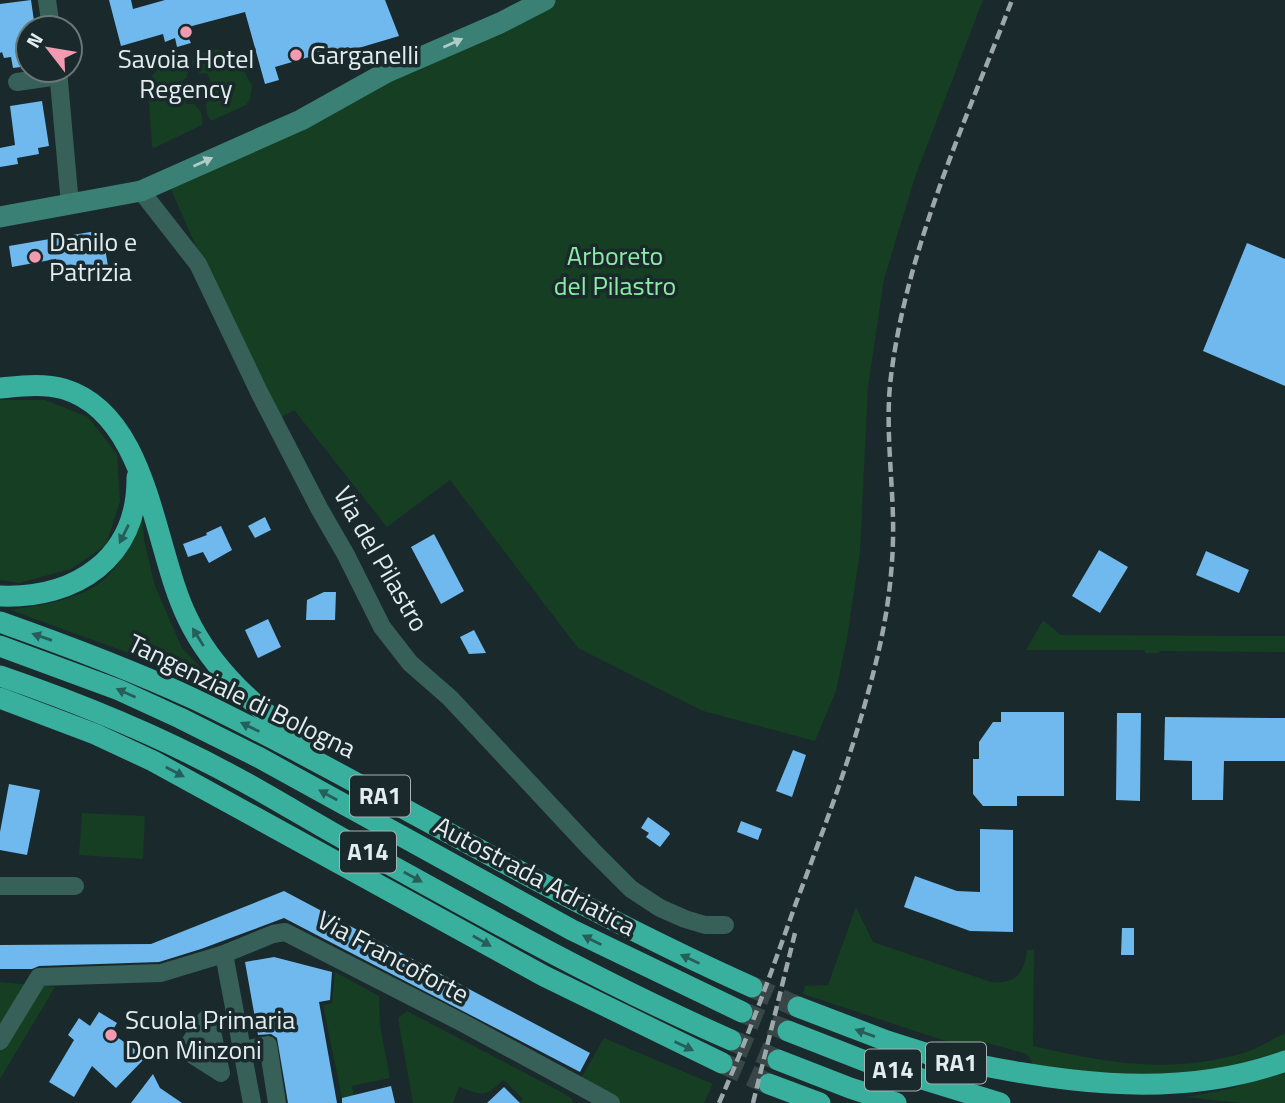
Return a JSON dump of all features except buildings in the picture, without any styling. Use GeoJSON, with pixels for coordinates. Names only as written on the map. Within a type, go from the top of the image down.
{"type":"FeatureCollection","features":[{"type":"Feature","properties":{"kind":"highway"},"geometry":{"type":"LineString","coordinates":[[0,388],[49,386],[79,395],[109,417],[130,449],[179,599],[213,659],[239,689],[280,725],[398,806]]}},
{"type":"Feature","properties":{"kind":"highway"},"geometry":{"type":"LineString","coordinates":[[0,596],[33,594],[58,588],[79,581],[102,565],[119,546],[128,529],[137,493],[136,468]]}},
{"type":"Feature","properties":{"kind":"highway","name":"Tangenziale di Bologna"},"geometry":{"type":"LineString","coordinates":[[0,622],[65,645],[191,698],[278,741],[587,908],[752,987]]}},
{"type":"Feature","properties":{"kind":"highway","name":"Autostrada Adriatica"},"geometry":{"type":"LineString","coordinates":[[0,646],[119,690],[180,718],[260,758],[572,930],[742,1012]]}},
{"type":"Feature","properties":{"kind":"highway","name":"A14"},"geometry":{"type":"LineString","coordinates":[[0,676],[61,697],[172,745],[247,783],[557,957],[731,1040]]}},
{"type":"Feature","properties":{"kind":"highway"},"geometry":{"type":"LineString","coordinates":[[0,698],[95,734],[153,761],[544,976],[722,1063]]}},
{"type":"Feature","properties":{"kind":"highway","name":"RA1"},"geometry":{"type":"LineString","coordinates":[[798,1007],[930,1055],[1033,1085],[1119,1103]]}},
{"type":"Feature","properties":{"kind":"highway","name":"A14"},"geometry":{"type":"LineString","coordinates":[[788,1031],[870,1063],[1000,1103]]}},
{"type":"Feature","properties":{"kind":"highway"},"geometry":{"type":"LineString","coordinates":[[930,1055],[1082,1087],[1129,1092],[1183,1090],[1237,1081],[1285,1061]]}},
{"type":"Feature","properties":{"kind":"highway","name":"A14"},"geometry":{"type":"LineString","coordinates":[[778,1060],[896,1103]]}},
{"type":"Feature","properties":{"kind":"highway"},"geometry":{"type":"LineString","coordinates":[[810,1103],[774,1085],[820,1103]]}},
{"type":"Feature","properties":{"kind":"street"},"geometry":{"type":"LineString","coordinates":[[0,217],[141,191],[301,120],[387,72],[500,23],[545,0]]}},
{"type":"Feature","properties":{"kind":"street"},"geometry":{"type":"LineString","coordinates":[[59,84],[70,205]]}},
{"type":"Feature","properties":{"kind":"street","name":"Via del Pilastro"},"geometry":{"type":"LineString","coordinates":[[141,191],[198,264],[259,392],[382,627],[410,663],[450,698],[631,888],[660,908],[685,919],[705,925],[725,925]]}},
{"type":"Feature","properties":{"kind":"street"},"geometry":{"type":"LineString","coordinates":[[0,886],[75,886]]}},
{"type":"Feature","properties":{"kind":"street","name":"Via Francoforte"},"geometry":{"type":"LineString","coordinates":[[0,1041],[39,977],[161,973],[285,932],[611,1103]]}},
{"type":"Feature","properties":{"kind":"street"},"geometry":{"type":"LineString","coordinates":[[224,954],[252,1103]]}},
{"type":"Feature","properties":{"kind":"street"},"geometry":{"type":"LineString","coordinates":[[243,1050],[268,1045],[277,1103]]}},
{"type":"Feature","properties":{"kind":"street"},"geometry":{"type":"LineString","coordinates":[[579,1086],[587,1094],[590,1103]]}},
{"type":"Feature","properties":{"kind":"green space","name":"Arboreto del Pilastro"},"geometry":{"type":"Polygon","coordinates":[[[557,0],[983,0],[915,177],[884,279],[868,387],[860,552],[836,691],[815,741],[703,711],[578,648],[450,480],[387,527],[294,410],[280,418],[197,249],[170,187],[557,0]]]}},
{"type":"Feature","properties":{"kind":"green space"},"geometry":{"type":"Polygon","coordinates":[[[214,49],[232,57],[252,85],[250,99],[246,105],[211,121],[207,115],[206,104],[210,98],[216,96],[207,73],[200,74],[191,63],[194,57],[214,49]]]}},
{"type":"Feature","properties":{"kind":"green space"},"geometry":{"type":"Polygon","coordinates":[[[183,58],[189,70],[186,78],[179,83],[186,104],[194,104],[200,111],[202,125],[154,148],[148,86],[161,66],[183,58]]]}},
{"type":"Feature","properties":{"kind":"green space"},"geometry":{"type":"Polygon","coordinates":[[[0,400],[45,400],[88,417],[117,454],[120,501],[106,545],[71,569],[19,583],[0,580],[0,400]]]}},
{"type":"Feature","properties":{"kind":"green space"},"geometry":{"type":"Polygon","coordinates":[[[142,515],[144,540],[155,586],[182,648],[232,700],[137,656],[10,610],[61,600],[97,585],[118,564],[142,515]]]}},
{"type":"Feature","properties":{"kind":"green space"},"geometry":{"type":"Polygon","coordinates":[[[1043,620],[1061,635],[1285,636],[1285,652],[1026,650],[1043,620]]]}},
{"type":"Feature","properties":{"kind":"green space"},"geometry":{"type":"Polygon","coordinates":[[[82,813],[145,816],[143,859],[79,855],[82,813]]]}},
{"type":"Feature","properties":{"kind":"green space"},"geometry":{"type":"Polygon","coordinates":[[[856,907],[873,942],[991,982],[1013,979],[1024,965],[1027,950],[1034,950],[1033,1046],[1113,1061],[1166,1065],[1219,1059],[1246,1052],[1285,1033],[1285,1054],[1166,1083],[1034,1066],[1027,1054],[987,1043],[973,1050],[803,994],[805,986],[828,985],[856,907]]]}},
{"type":"Feature","properties":{"kind":"green space"},"geometry":{"type":"Polygon","coordinates":[[[335,972],[379,996],[380,1025],[390,1078],[352,1086],[355,1103],[343,1103],[323,1005],[332,1003],[335,972]]]}},
{"type":"Feature","properties":{"kind":"green space"},"geometry":{"type":"Polygon","coordinates":[[[0,982],[55,987],[0,1079],[0,982]]]}},
{"type":"Feature","properties":{"kind":"green space"},"geometry":{"type":"Polygon","coordinates":[[[407,1011],[565,1094],[573,1103],[519,1103],[523,1099],[504,1080],[492,1090],[483,1093],[459,1087],[453,1103],[413,1103],[398,1018],[407,1011]]]}},
{"type":"Feature","properties":{"kind":"green space"},"geometry":{"type":"Polygon","coordinates":[[[604,1038],[713,1084],[704,1103],[618,1103],[580,1080],[604,1038]]]}},
{"type":"Feature","properties":{"kind":"green space"},"geometry":{"type":"Polygon","coordinates":[[[1285,1071],[1285,1103],[1242,1103],[1185,1097],[1230,1089],[1285,1071]]]}},
{"type":"Feature","properties":{"kind":"tunnel"},"geometry":{"type":"LineString","coordinates":[[752,987],[798,1007]]}},
{"type":"Feature","properties":{"kind":"tunnel"},"geometry":{"type":"LineString","coordinates":[[742,1012],[788,1031]]}},
{"type":"Feature","properties":{"kind":"tunnel"},"geometry":{"type":"LineString","coordinates":[[731,1040],[778,1060]]}},
{"type":"Feature","properties":{"kind":"tunnel"},"geometry":{"type":"LineString","coordinates":[[722,1063],[769,1084]]}},
{"type":"Feature","properties":{"kind":"railway"},"geometry":{"type":"LineString","coordinates":[[719,1103],[759,1004],[831,807],[872,678],[886,614],[892,566],[889,402],[897,336],[922,238],[956,141],[1012,0]]}},
{"type":"Feature","properties":{"kind":"railway"},"geometry":{"type":"LineString","coordinates":[[753,1103],[795,933]]}},
{"type":"Feature","properties":{"kind":"place","name":"Savoia Hotel Regency"},"geometry":{"type":"Point","coordinates":[186,32]}},
{"type":"Feature","properties":{"kind":"place","name":"Garganelli"},"geometry":{"type":"Point","coordinates":[296,55]}},
{"type":"Feature","properties":{"kind":"place","name":"Danilo e Patrizia"},"geometry":{"type":"Point","coordinates":[35,257]}},
{"type":"Feature","properties":{"kind":"place","name":"Scuola Primaria Don Minzoni"},"geometry":{"type":"Point","coordinates":[111,1035]}}]}
